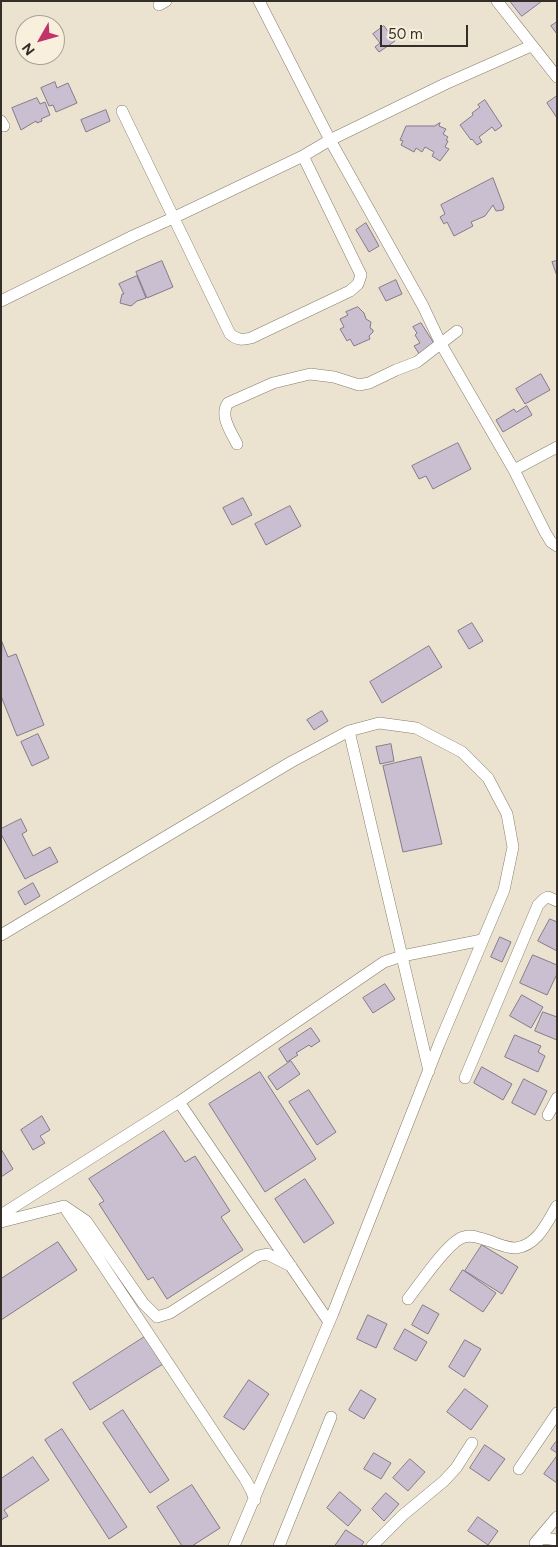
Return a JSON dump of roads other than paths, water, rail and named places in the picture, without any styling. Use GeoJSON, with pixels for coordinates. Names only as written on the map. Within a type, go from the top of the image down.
{"type":"FeatureCollection","features":[{"type":"Feature","properties":{"kind":"street"},"geometry":{"type":"LineString","coordinates":[[259,1],[330,140],[423,306],[441,344],[514,470],[545,532],[551,542],[557,546]]}},
{"type":"Feature","properties":{"kind":"street"},"geometry":{"type":"LineString","coordinates":[[497,1],[557,77]]}},
{"type":"Feature","properties":{"kind":"street"},"geometry":{"type":"LineString","coordinates":[[1,301],[302,156],[330,140],[445,84],[531,46]]}},
{"type":"Feature","properties":{"kind":"street"},"geometry":{"type":"LineString","coordinates":[[122,111],[230,334],[243,340],[251,338],[350,291],[358,284],[361,275],[302,156]]}},
{"type":"Feature","properties":{"kind":"street"},"geometry":{"type":"LineString","coordinates":[[236,444],[224,414],[224,408],[228,403],[273,383],[310,374],[334,377],[359,385],[369,383],[417,362],[457,331]]}},
{"type":"Feature","properties":{"kind":"street"},"geometry":{"type":"LineString","coordinates":[[514,470],[557,447]]}},
{"type":"Feature","properties":{"kind":"street"},"geometry":{"type":"LineString","coordinates":[[1,935],[283,767],[349,731],[379,723],[416,728],[462,752],[488,778],[508,814],[513,847],[504,890],[482,940],[329,1322],[234,1546]]}},
{"type":"Feature","properties":{"kind":"street"},"geometry":{"type":"LineString","coordinates":[[349,731],[429,1072]]}},
{"type":"Feature","properties":{"kind":"street"},"geometry":{"type":"LineString","coordinates":[[465,1078],[538,905],[548,897],[557,901]]}},
{"type":"Feature","properties":{"kind":"street"},"geometry":{"type":"LineString","coordinates":[[1,1215],[178,1102],[384,962],[402,956],[482,940]]}},
{"type":"Feature","properties":{"kind":"street"},"geometry":{"type":"LineString","coordinates":[[548,1115],[557,1098]]}},
{"type":"Feature","properties":{"kind":"street"},"geometry":{"type":"LineString","coordinates":[[178,1102],[329,1322]]}},
{"type":"Feature","properties":{"kind":"street"},"geometry":{"type":"LineString","coordinates":[[1,1222],[64,1206],[86,1221],[142,1303],[157,1317],[170,1313],[258,1256],[267,1254],[291,1266]]}},
{"type":"Feature","properties":{"kind":"street"},"geometry":{"type":"LineString","coordinates":[[64,1206],[245,1479],[252,1490],[255,1500]]}},
{"type":"Feature","properties":{"kind":"street"},"geometry":{"type":"LineString","coordinates":[[408,1299],[447,1249],[458,1239],[465,1236],[474,1236],[515,1248],[537,1237],[557,1206]]}},
{"type":"Feature","properties":{"kind":"street"},"geometry":{"type":"LineString","coordinates":[[519,1469],[557,1413]]}},
{"type":"Feature","properties":{"kind":"street"},"geometry":{"type":"LineString","coordinates":[[279,1546],[331,1417]]}},
{"type":"Feature","properties":{"kind":"street"},"geometry":{"type":"LineString","coordinates":[[372,1546],[403,1515],[444,1481],[456,1468],[472,1443]]}},
{"type":"Feature","properties":{"kind":"street"},"geometry":{"type":"LineString","coordinates":[[534,1544],[557,1517]]}},
{"type":"Feature","properties":{"kind":"street"},"geometry":{"type":"LineString","coordinates":[[534,1544],[543,1538],[557,1540]]}}]}
